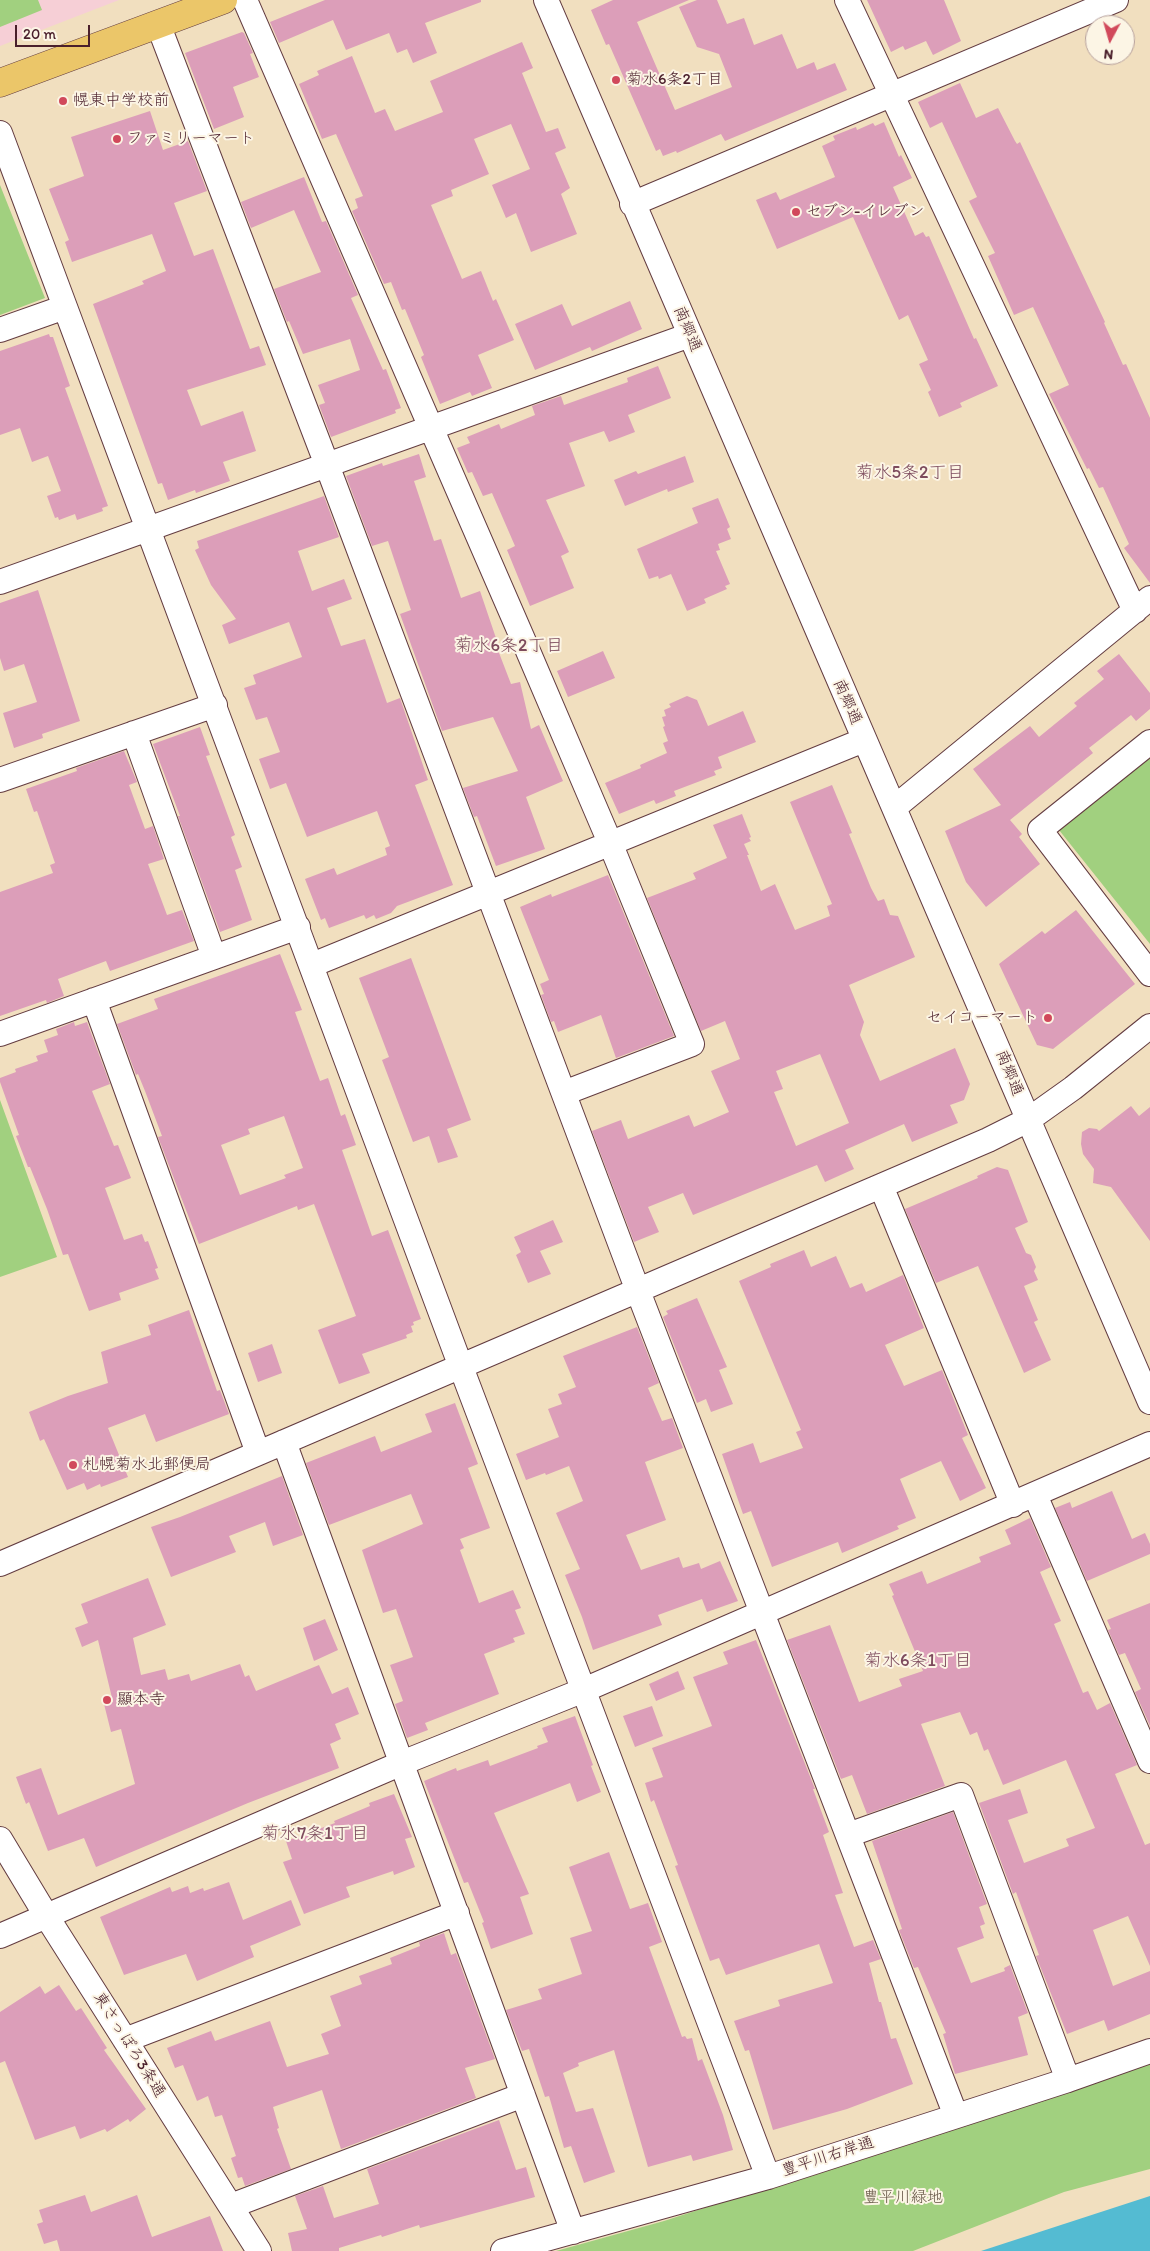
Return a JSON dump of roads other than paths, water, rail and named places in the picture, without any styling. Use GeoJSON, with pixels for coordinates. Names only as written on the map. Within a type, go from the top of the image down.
{"type":"FeatureCollection","features":[{"type":"Feature","properties":{"kind":"main road"},"geometry":{"type":"LineString","coordinates":[[0,83],[223,0]]}},
{"type":"Feature","properties":{"kind":"street"},"geometry":{"type":"LineString","coordinates":[[245,0],[610,845],[692,1044],[564,1093]]}},
{"type":"Feature","properties":{"kind":"street","name":"南郷通"},"geometry":{"type":"LineString","coordinates":[[546,0],[632,204],[864,740],[895,807],[1150,1402]]}},
{"type":"Feature","properties":{"kind":"street"},"geometry":{"type":"LineString","coordinates":[[847,0],[890,94],[1142,604],[895,807]]}},
{"type":"Feature","properties":{"kind":"street"},"geometry":{"type":"LineString","coordinates":[[632,204],[1116,0]]}},
{"type":"Feature","properties":{"kind":"street"},"geometry":{"type":"LineString","coordinates":[[158,24],[327,465],[638,1291],[956,2116]]}},
{"type":"Feature","properties":{"kind":"street"},"geometry":{"type":"LineString","coordinates":[[0,133],[149,527],[461,1367],[768,2176]]}},
{"type":"Feature","properties":{"kind":"street"},"geometry":{"type":"LineString","coordinates":[[0,330],[65,307]]}},
{"type":"Feature","properties":{"kind":"street"},"geometry":{"type":"LineString","coordinates":[[0,582],[149,527],[690,335]]}},
{"type":"Feature","properties":{"kind":"street"},"geometry":{"type":"LineString","coordinates":[[0,780],[215,705]]}},
{"type":"Feature","properties":{"kind":"street"},"geometry":{"type":"LineString","coordinates":[[134,732],[214,957]]}},
{"type":"Feature","properties":{"kind":"street"},"geometry":{"type":"LineString","coordinates":[[312,965],[488,895],[864,740]]}},
{"type":"Feature","properties":{"kind":"street"},"geometry":{"type":"LineString","coordinates":[[1150,742],[1040,830],[1150,974]]}},
{"type":"Feature","properties":{"kind":"street"},"geometry":{"type":"LineString","coordinates":[[0,1034],[298,927]]}},
{"type":"Feature","properties":{"kind":"street"},"geometry":{"type":"LineString","coordinates":[[94,1000],[258,1453]]}},
{"type":"Feature","properties":{"kind":"street"},"geometry":{"type":"LineString","coordinates":[[0,1564],[988,1140],[1028,1120],[1073,1088],[1150,1026]]}},
{"type":"Feature","properties":{"kind":"street"},"geometry":{"type":"LineString","coordinates":[[880,1186],[1013,1505]]}},
{"type":"Feature","properties":{"kind":"street"},"geometry":{"type":"LineString","coordinates":[[284,1442],[573,2232]]}},
{"type":"Feature","properties":{"kind":"street"},"geometry":{"type":"LineString","coordinates":[[0,1936],[402,1763],[584,1690],[1150,1444]]}},
{"type":"Feature","properties":{"kind":"street"},"geometry":{"type":"LineString","coordinates":[[1035,1495],[1150,1761]]}},
{"type":"Feature","properties":{"kind":"street"},"geometry":{"type":"LineString","coordinates":[[848,1835],[961,1795],[1068,2080]]}},
{"type":"Feature","properties":{"kind":"street","name":"東さっぽろ3条通"},"geometry":{"type":"LineString","coordinates":[[0,1838],[47,1917],[259,2251]]}},
{"type":"Feature","properties":{"kind":"street"},"geometry":{"type":"LineString","coordinates":[[125,2040],[457,1913]]}},
{"type":"Feature","properties":{"kind":"street","name":"豊平川右岸通"},"geometry":{"type":"LineString","coordinates":[[503,2251],[768,2176],[1068,2080],[1150,2051]]}},
{"type":"Feature","properties":{"kind":"street"},"geometry":{"type":"LineString","coordinates":[[231,2206],[523,2095]]}},
{"type":"Feature","properties":{"kind":"water"},"geometry":{"type":"Polygon","coordinates":[[[1150,2196],[1150,2251],[981,2251],[1150,2196]]]}},
{"type":"Feature","properties":{"kind":"place","name":"菊水6条2丁目"},"geometry":{"type":"Point","coordinates":[616,80]}},
{"type":"Feature","properties":{"kind":"place","name":"幌東中学校前"},"geometry":{"type":"Point","coordinates":[63,101]}},
{"type":"Feature","properties":{"kind":"place","name":"ファミリーマート"},"geometry":{"type":"Point","coordinates":[117,139]}},
{"type":"Feature","properties":{"kind":"place","name":"セブン-イレブン"},"geometry":{"type":"Point","coordinates":[796,212]}},
{"type":"Feature","properties":{"kind":"place","name":"セイコーマート"},"geometry":{"type":"Point","coordinates":[1048,1018]}},
{"type":"Feature","properties":{"kind":"place","name":"札幌菊水北郵便局"},"geometry":{"type":"Point","coordinates":[73,1465]}},
{"type":"Feature","properties":{"kind":"place","name":"顯本寺"},"geometry":{"type":"Point","coordinates":[107,1700]}},
{"type":"Feature","properties":{"kind":"district","name":"菊水5条2丁目"},"geometry":{"type":"Point","coordinates":[910,473]}},
{"type":"Feature","properties":{"kind":"district","name":"菊水6条2丁目"},"geometry":{"type":"Point","coordinates":[509,646]}},
{"type":"Feature","properties":{"kind":"district","name":"菊水6条1丁目"},"geometry":{"type":"Point","coordinates":[918,1661]}},
{"type":"Feature","properties":{"kind":"district","name":"菊水7条1丁目"},"geometry":{"type":"Point","coordinates":[315,1834]}},
{"type":"Feature","properties":{"kind":"park label","name":"豊平川緑地"},"geometry":{"type":"Point","coordinates":[903,2198]}}]}
